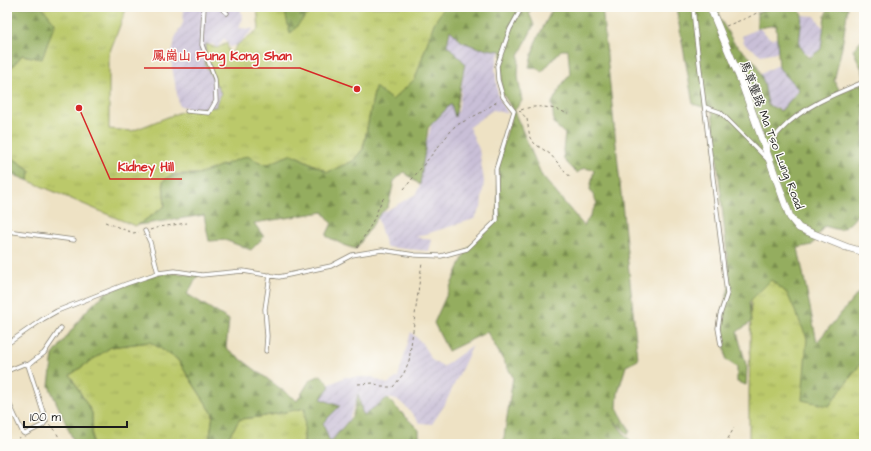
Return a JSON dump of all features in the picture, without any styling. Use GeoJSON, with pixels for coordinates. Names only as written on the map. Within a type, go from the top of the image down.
{"type":"FeatureCollection","features":[{"type":"Feature","properties":{"kind":"street","name":"馬草壟路 Ma Tso Lung Road"},"geometry":{"type":"LineString","coordinates":[[710,7],[741,81],[790,217],[799,228],[846,247],[864,252]]}},
{"type":"Feature","properties":{"kind":"lane"},"geometry":{"type":"LineString","coordinates":[[187,111],[209,113],[216,101],[215,79],[202,45],[204,7]]}},
{"type":"Feature","properties":{"kind":"lane"},"geometry":{"type":"LineString","coordinates":[[220,7],[227,13]]}},
{"type":"Feature","properties":{"kind":"lane"},"geometry":{"type":"LineString","coordinates":[[7,344],[57,311],[120,286],[158,273],[175,271],[202,275],[242,271],[279,277],[331,266],[352,255],[382,250],[441,256],[467,248],[497,220],[496,169],[514,111],[503,97],[498,80],[498,66],[510,29],[522,7]]}},
{"type":"Feature","properties":{"kind":"lane"},"geometry":{"type":"LineString","coordinates":[[693,7],[727,294],[720,315],[718,328],[721,345]]}},
{"type":"Feature","properties":{"kind":"lane"},"geometry":{"type":"LineString","coordinates":[[765,149],[782,128],[804,110],[864,82]]}},
{"type":"Feature","properties":{"kind":"lane"},"geometry":{"type":"LineString","coordinates":[[705,107],[720,112],[770,162]]}},
{"type":"Feature","properties":{"kind":"lane"},"geometry":{"type":"LineString","coordinates":[[7,231],[74,240]]}},
{"type":"Feature","properties":{"kind":"lane"},"geometry":{"type":"LineString","coordinates":[[145,232],[150,242],[158,273]]}},
{"type":"Feature","properties":{"kind":"lane"},"geometry":{"type":"LineString","coordinates":[[266,351],[267,336],[265,309],[270,275]]}},
{"type":"Feature","properties":{"kind":"lane"},"geometry":{"type":"LineString","coordinates":[[7,371],[24,364],[28,365],[44,352],[61,328]]}},
{"type":"Feature","properties":{"kind":"lane"},"geometry":{"type":"LineString","coordinates":[[7,398],[23,433],[25,434],[43,425],[46,421],[28,365]]}},
{"type":"Feature","properties":{"kind":"path"},"geometry":{"type":"LineString","coordinates":[[720,29],[768,7]]}},
{"type":"Feature","properties":{"kind":"path"},"geometry":{"type":"LineString","coordinates":[[404,189],[455,126],[482,112],[503,97]]}},
{"type":"Feature","properties":{"kind":"path"},"geometry":{"type":"LineString","coordinates":[[514,111],[516,109],[520,110],[529,107],[543,107],[561,110],[568,114]]}},
{"type":"Feature","properties":{"kind":"path"},"geometry":{"type":"LineString","coordinates":[[520,110],[527,119],[530,138],[535,144],[550,154],[571,178]]}},
{"type":"Feature","properties":{"kind":"path"},"geometry":{"type":"LineString","coordinates":[[352,255],[365,236],[382,200],[386,196]]}},
{"type":"Feature","properties":{"kind":"path"},"geometry":{"type":"LineString","coordinates":[[105,222],[133,233],[145,232],[160,227],[187,223]]}},
{"type":"Feature","properties":{"kind":"path"},"geometry":{"type":"LineString","coordinates":[[358,384],[374,383],[381,387],[393,387],[404,373],[410,361],[423,255]]}},
{"type":"Feature","properties":{"kind":"path"},"geometry":{"type":"LineString","coordinates":[[45,422],[53,427],[63,444]]}},
{"type":"Feature","properties":{"kind":"path"},"geometry":{"type":"LineString","coordinates":[[725,444],[734,428]]}},
{"type":"Feature","properties":{"kind":"path"},"geometry":{"type":"LineString","coordinates":[[16,444],[23,433]]}},
{"type":"Feature","properties":{"kind":"shaded area"},"geometry":{"type":"Polygon","coordinates":[[[240,7],[243,19],[238,28],[254,29],[237,45],[230,47],[224,38],[217,48],[213,44],[206,44],[205,65],[221,93],[216,107],[196,112],[179,105],[171,61],[175,38],[183,23],[184,8],[240,7]]]}},
{"type":"Feature","properties":{"kind":"shaded area"},"geometry":{"type":"Polygon","coordinates":[[[802,15],[815,16],[831,42],[811,56],[798,48],[761,55],[744,43],[742,36],[759,28],[771,39],[800,33],[802,15]]]}},
{"type":"Feature","properties":{"kind":"shaded area"},"geometry":{"type":"Polygon","coordinates":[[[451,30],[462,42],[479,48],[500,48],[495,69],[498,95],[508,114],[493,110],[469,127],[479,149],[484,181],[481,208],[474,219],[416,237],[432,240],[429,251],[386,247],[377,216],[416,194],[420,185],[424,151],[432,123],[451,103],[458,113],[465,63],[447,45],[451,30]]]}},
{"type":"Feature","properties":{"kind":"shaded area"},"geometry":{"type":"Polygon","coordinates":[[[778,65],[800,87],[793,97],[792,115],[765,103],[759,75],[778,65]]]}},
{"type":"Feature","properties":{"kind":"shaded area"},"geometry":{"type":"Polygon","coordinates":[[[411,332],[421,342],[432,360],[443,367],[473,345],[444,406],[432,424],[420,423],[398,400],[387,398],[363,419],[358,395],[349,419],[330,443],[323,423],[321,399],[326,386],[345,377],[372,377],[387,384],[398,377],[411,332]]]}},
{"type":"Feature","properties":{"kind":"green space"},"geometry":{"type":"Polygon","coordinates":[[[7,7],[42,7],[55,23],[42,59],[22,55],[12,67],[7,63],[7,7]]]}},
{"type":"Feature","properties":{"kind":"green space"},"geometry":{"type":"Polygon","coordinates":[[[42,7],[127,7],[109,54],[109,129],[132,131],[188,109],[216,107],[221,93],[205,64],[206,44],[217,48],[227,43],[229,56],[237,45],[259,29],[257,7],[445,7],[415,84],[392,100],[375,88],[363,149],[354,161],[328,172],[296,156],[259,167],[199,174],[173,174],[163,181],[165,206],[147,221],[135,226],[29,181],[30,170],[7,154],[7,63],[12,67],[22,55],[41,59],[42,7]]]}},
{"type":"Feature","properties":{"kind":"green space"},"geometry":{"type":"Polygon","coordinates":[[[284,7],[314,7],[290,34],[284,7]]]}},
{"type":"Feature","properties":{"kind":"green space"},"geometry":{"type":"Polygon","coordinates":[[[442,7],[533,7],[529,13],[534,25],[519,55],[518,76],[522,101],[514,111],[542,176],[584,226],[597,203],[590,189],[594,170],[584,168],[577,173],[564,160],[563,150],[565,134],[554,124],[552,103],[561,86],[570,74],[568,50],[561,50],[542,72],[537,68],[529,67],[535,43],[552,10],[549,7],[602,7],[638,360],[626,366],[618,393],[617,408],[630,431],[628,434],[612,419],[633,444],[503,444],[513,377],[487,332],[448,351],[434,323],[467,249],[497,219],[499,160],[513,111],[501,90],[502,51],[479,48],[462,42],[450,30],[447,45],[465,63],[455,117],[451,104],[428,128],[420,185],[404,172],[394,181],[388,207],[380,214],[356,249],[346,246],[326,236],[332,223],[323,212],[254,223],[264,237],[251,250],[225,240],[209,241],[204,215],[138,225],[165,206],[163,181],[170,176],[199,174],[247,156],[266,165],[292,154],[328,172],[353,161],[363,149],[375,87],[392,100],[415,79],[434,23],[442,11],[442,7]]]}},
{"type":"Feature","properties":{"kind":"green space"},"geometry":{"type":"Polygon","coordinates":[[[676,7],[720,7],[719,17],[734,43],[756,63],[764,83],[768,105],[781,111],[799,90],[779,68],[776,25],[757,28],[757,13],[772,7],[798,7],[802,15],[799,45],[809,58],[821,49],[825,16],[829,7],[848,7],[842,47],[834,81],[841,92],[864,82],[864,199],[853,221],[845,227],[840,230],[824,226],[812,245],[798,248],[817,342],[864,286],[864,359],[829,406],[802,400],[807,338],[787,293],[771,280],[749,302],[751,322],[737,332],[747,368],[746,385],[737,382],[737,367],[726,360],[722,314],[730,283],[712,110],[693,104],[676,7]]]}},
{"type":"Feature","properties":{"kind":"green space"},"geometry":{"type":"Polygon","coordinates":[[[864,39],[864,79],[863,72],[853,50],[860,41],[864,39]]]}},
{"type":"Feature","properties":{"kind":"green space"},"geometry":{"type":"Polygon","coordinates":[[[7,154],[30,170],[29,181],[7,172],[7,154]]]}},
{"type":"Feature","properties":{"kind":"green space"},"geometry":{"type":"Polygon","coordinates":[[[162,273],[199,274],[187,294],[229,320],[226,348],[297,401],[310,380],[321,375],[330,386],[321,399],[340,406],[323,423],[330,443],[353,415],[358,394],[363,416],[387,398],[419,430],[419,436],[422,444],[304,444],[305,408],[260,417],[240,419],[224,444],[209,444],[213,414],[177,359],[150,342],[111,347],[70,375],[92,413],[92,444],[75,444],[49,386],[53,355],[86,311],[106,292],[162,273]]]}},
{"type":"Feature","properties":{"kind":"green space"},"geometry":{"type":"Polygon","coordinates":[[[771,280],[790,295],[810,346],[829,406],[864,359],[864,444],[754,444],[749,438],[751,297],[771,280]]]}},
{"type":"Feature","properties":{"kind":"green space"},"geometry":{"type":"Polygon","coordinates":[[[150,342],[177,359],[213,414],[209,444],[92,444],[92,413],[70,375],[111,347],[150,342]]]}},
{"type":"Feature","properties":{"kind":"green space"},"geometry":{"type":"Polygon","coordinates":[[[305,408],[304,444],[224,444],[240,419],[260,417],[305,408]]]}},
{"type":"Feature","properties":{"kind":"place","name":"鳳崗山 Fung Kong Shan"},"geometry":{"type":"Point","coordinates":[357,89]}},
{"type":"Feature","properties":{"kind":"place","name":"Kidney Hill"},"geometry":{"type":"Point","coordinates":[79,108]}}]}
